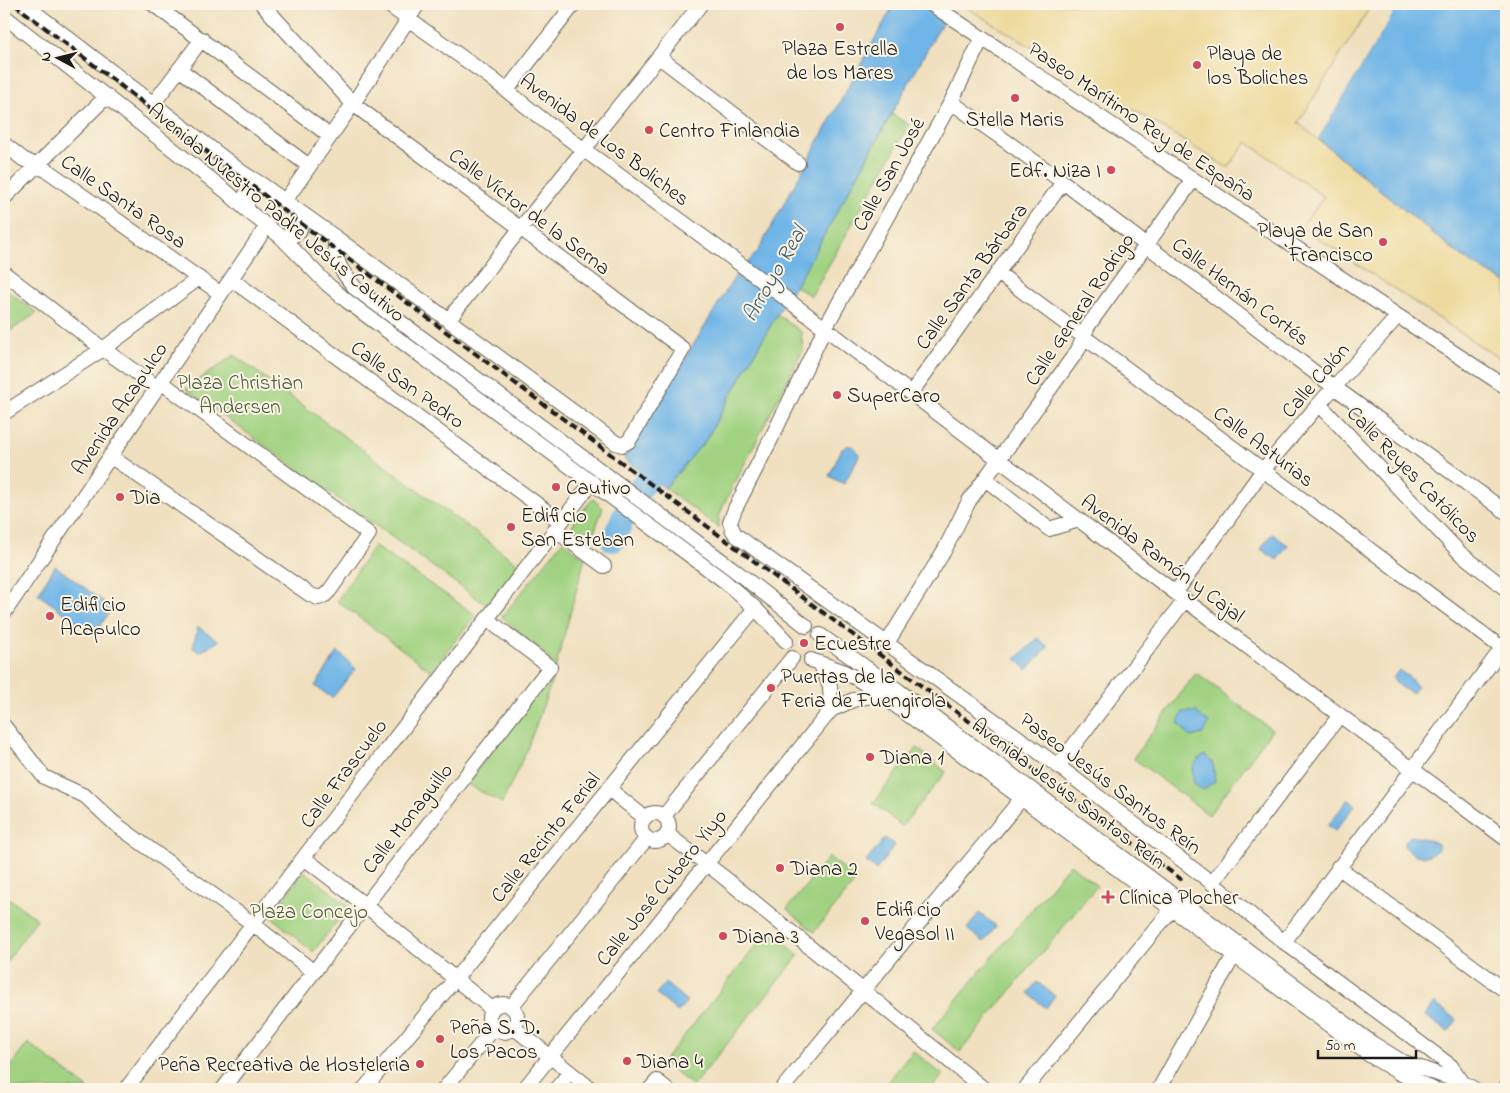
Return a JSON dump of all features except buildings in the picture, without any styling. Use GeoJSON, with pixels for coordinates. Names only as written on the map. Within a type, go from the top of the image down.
{"type":"FeatureCollection","features":[{"type":"Feature","properties":{"kind":"street","name":"Avenida Nuestro Padre Jesús Cautivo"},"geometry":{"type":"LineString","coordinates":[[24,4],[243,174],[285,201],[449,319],[616,443],[622,445]]}},
{"type":"Feature","properties":{"kind":"street"},"geometry":{"type":"LineString","coordinates":[[153,4],[330,136]]}},
{"type":"Feature","properties":{"kind":"street","name":"Calle Víctor de la Serna"},"geometry":{"type":"LineString","coordinates":[[262,4],[353,104],[683,349],[629,441],[622,445]]}},
{"type":"Feature","properties":{"kind":"street","name":"Avenida de Los Boliches"},"geometry":{"type":"LineString","coordinates":[[387,4],[409,18],[798,307]]}},
{"type":"Feature","properties":{"kind":"street"},"geometry":{"type":"LineString","coordinates":[[285,201],[353,104],[418,4]]}},
{"type":"Feature","properties":{"kind":"street"},"geometry":{"type":"LineString","coordinates":[[506,90],[574,4]]}},
{"type":"Feature","properties":{"kind":"street"},"geometry":{"type":"LineString","coordinates":[[449,319],[701,4]]}},
{"type":"Feature","properties":{"kind":"street","name":"Paseo Marítimo Rey de España"},"geometry":{"type":"LineString","coordinates":[[931,4],[1506,387]]}},
{"type":"Feature","properties":{"kind":"street","name":"Avenida Nuestro Padre Jesús Cautivo"},"geometry":{"type":"LineString","coordinates":[[4,16],[227,192],[281,237],[327,284],[347,301],[600,482]]}},
{"type":"Feature","properties":{"kind":"street","name":"Calle San José"},"geometry":{"type":"LineString","coordinates":[[730,522],[825,328],[951,102],[982,38]]}},
{"type":"Feature","properties":{"kind":"street"},"geometry":{"type":"LineString","coordinates":[[153,104],[202,39]]}},
{"type":"Feature","properties":{"kind":"street"},"geometry":{"type":"LineString","coordinates":[[659,57],[798,163]]}},
{"type":"Feature","properties":{"kind":"street"},"geometry":{"type":"LineString","coordinates":[[176,73],[309,166]]}},
{"type":"Feature","properties":{"kind":"street"},"geometry":{"type":"LineString","coordinates":[[4,198],[107,96]]}},
{"type":"Feature","properties":{"kind":"street","name":"Calle Hernán Cortés"},"geometry":{"type":"LineString","coordinates":[[951,102],[1063,182],[1334,387],[1506,512]]}},
{"type":"Feature","properties":{"kind":"street","name":"Calle Santa Rosa"},"geometry":{"type":"LineString","coordinates":[[4,144],[23,159],[48,171],[221,294]]}},
{"type":"Feature","properties":{"kind":"street","name":"Calle General Rodrigo"},"geometry":{"type":"LineString","coordinates":[[887,643],[944,551],[969,501],[1078,350],[1088,326],[1193,180]]}},
{"type":"Feature","properties":{"kind":"street","name":"Calle Santa Bárbara"},"geometry":{"type":"LineString","coordinates":[[911,393],[1063,182]]}},
{"type":"Feature","properties":{"kind":"street"},"geometry":{"type":"LineString","coordinates":[[249,212],[244,199],[247,191],[261,184]]}},
{"type":"Feature","properties":{"kind":"street"},"geometry":{"type":"LineString","coordinates":[[281,237],[293,237],[298,233],[302,226],[303,215]]}},
{"type":"Feature","properties":{"kind":"street","name":"Avenida Acapulco"},"geometry":{"type":"LineString","coordinates":[[4,613],[267,226]]}},
{"type":"Feature","properties":{"kind":"street","name":"Avenida Nuestro Padre Jesús Cautivo"},"geometry":{"type":"LineString","coordinates":[[335,237],[335,249],[341,270],[356,290],[600,482]]}},
{"type":"Feature","properties":{"kind":"street"},"geometry":{"type":"LineString","coordinates":[[4,273],[103,349],[160,385],[369,534],[330,590],[318,598],[309,594],[110,456]]}},
{"type":"Feature","properties":{"kind":"street","name":"Calle Asturias"},"geometry":{"type":"LineString","coordinates":[[998,273],[1505,647]]}},
{"type":"Feature","properties":{"kind":"street"},"geometry":{"type":"LineString","coordinates":[[4,413],[103,349],[199,278]]}},
{"type":"Feature","properties":{"kind":"street","name":"Calle San Pedro"},"geometry":{"type":"LineString","coordinates":[[231,279],[558,526],[604,566]]}},
{"type":"Feature","properties":{"kind":"street","name":"Avenida Ramón y Cajal"},"geometry":{"type":"LineString","coordinates":[[798,307],[999,460],[1506,839]]}},
{"type":"Feature","properties":{"kind":"street","name":"Calle Colón"},"geometry":{"type":"LineString","coordinates":[[1058,766],[1181,596],[1263,470],[1398,316]]}},
{"type":"Feature","properties":{"kind":"street","name":"Calle Reyes Católicos"},"geometry":{"type":"LineString","coordinates":[[1319,404],[1460,553],[1506,589]]}},
{"type":"Feature","properties":{"kind":"street"},"geometry":{"type":"LineString","coordinates":[[985,479],[1049,529],[1079,520]]}},
{"type":"Feature","properties":{"kind":"street"},"geometry":{"type":"LineString","coordinates":[[600,482],[670,523],[806,626]]}},
{"type":"Feature","properties":{"kind":"street"},"geometry":{"type":"LineString","coordinates":[[600,482],[663,535],[731,586],[786,641]]}},
{"type":"Feature","properties":{"kind":"street","name":"Calle Frascuelo"},"geometry":{"type":"LineString","coordinates":[[126,1089],[304,858],[434,685],[558,526],[600,482]]}},
{"type":"Feature","properties":{"kind":"street","name":"Paseo Jesús Santos Reín"},"geometry":{"type":"LineString","coordinates":[[730,522],[733,531],[738,536],[1058,766],[1212,883],[1284,942],[1451,1066],[1468,1086]]}},
{"type":"Feature","properties":{"kind":"street","name":"Calle Recinto Ferial"},"geometry":{"type":"LineString","coordinates":[[364,1089],[456,979],[755,608]]}},
{"type":"Feature","properties":{"kind":"street","name":"Calle Monaguillo"},"geometry":{"type":"LineString","coordinates":[[224,1089],[550,667],[487,619]]}},
{"type":"Feature","properties":{"kind":"street"},"geometry":{"type":"LineString","coordinates":[[815,662],[801,662],[792,658],[788,653],[786,647],[787,635],[795,627],[812,627],[820,635],[822,647],[815,662],[830,686],[831,710]]}},
{"type":"Feature","properties":{"kind":"street","name":"Avenida Jesús Santos Reín"},"geometry":{"type":"LineString","coordinates":[[820,635],[899,691],[1372,1043],[1401,1061],[1468,1086]]}},
{"type":"Feature","properties":{"kind":"street"},"geometry":{"type":"LineString","coordinates":[[1284,942],[1338,867],[1505,647]]}},
{"type":"Feature","properties":{"kind":"street"},"geometry":{"type":"LineString","coordinates":[[664,816],[792,658]]}},
{"type":"Feature","properties":{"kind":"street","name":"Avenida Jesús Santos Reín"},"geometry":{"type":"LineString","coordinates":[[815,662],[840,670],[880,694],[1371,1056],[1399,1073],[1432,1089]]}},
{"type":"Feature","properties":{"kind":"street","name":"Calle José Cubero Yiyo"},"geometry":{"type":"LineString","coordinates":[[524,1089],[831,710],[853,700],[880,694]]}},
{"type":"Feature","properties":{"kind":"street"},"geometry":{"type":"LineString","coordinates":[[1212,883],[1340,715]]}},
{"type":"Feature","properties":{"kind":"street"},"geometry":{"type":"LineString","coordinates":[[4,726],[44,778],[85,796],[114,823],[253,924],[314,972]]}},
{"type":"Feature","properties":{"kind":"street"},"geometry":{"type":"LineString","coordinates":[[609,789],[645,818]]}},
{"type":"Feature","properties":{"kind":"street"},"geometry":{"type":"LineString","coordinates":[[782,1089],[1022,798]]}},
{"type":"Feature","properties":{"kind":"street"},"geometry":{"type":"LineString","coordinates":[[652,814],[664,816],[669,824],[667,834],[663,839],[654,841],[647,838],[642,830],[642,822],[645,818],[652,814]]}},
{"type":"Feature","properties":{"kind":"street"},"geometry":{"type":"LineString","coordinates":[[667,834],[984,1089]]}},
{"type":"Feature","properties":{"kind":"street"},"geometry":{"type":"LineString","coordinates":[[511,1007],[647,838]]}},
{"type":"Feature","properties":{"kind":"street"},"geometry":{"type":"LineString","coordinates":[[304,858],[365,905],[492,1009]]}},
{"type":"Feature","properties":{"kind":"street"},"geometry":{"type":"LineString","coordinates":[[1338,867],[1506,991]]}},
{"type":"Feature","properties":{"kind":"street"},"geometry":{"type":"LineString","coordinates":[[1025,1089],[1172,909]]}},
{"type":"Feature","properties":{"kind":"street"},"geometry":{"type":"LineString","coordinates":[[1159,1089],[1234,955]]}},
{"type":"Feature","properties":{"kind":"street"},"geometry":{"type":"LineString","coordinates":[[503,1004],[511,1007],[516,1014],[513,1027],[502,1032],[494,1028],[489,1017],[492,1009],[503,1004]]}},
{"type":"Feature","properties":{"kind":"street"},"geometry":{"type":"LineString","coordinates":[[513,1027],[592,1089]]}},
{"type":"Feature","properties":{"kind":"street"},"geometry":{"type":"LineString","coordinates":[[444,1089],[494,1028]]}},
{"type":"Feature","properties":{"kind":"street"},"geometry":{"type":"LineString","coordinates":[[556,1089],[570,1072]]}},
{"type":"Feature","properties":{"kind":"street"},"geometry":{"type":"LineString","coordinates":[[650,1089],[657,1081],[667,1089]]}},
{"type":"Feature","properties":{"kind":"green space"},"geometry":{"type":"Polygon","coordinates":[[[892,114],[909,125],[811,296],[795,286],[892,114]]]}},
{"type":"Feature","properties":{"kind":"green space"},"geometry":{"type":"Polygon","coordinates":[[[4,288],[37,313],[4,335],[4,288]]]}},
{"type":"Feature","properties":{"kind":"green space"},"geometry":{"type":"Polygon","coordinates":[[[777,314],[801,332],[803,350],[724,504],[719,517],[719,528],[665,488],[705,441],[777,314]]]}},
{"type":"Feature","properties":{"kind":"green space","name":"Plaza Christian Andersen"},"geometry":{"type":"Polygon","coordinates":[[[234,355],[521,566],[489,607],[186,389],[234,355]]]}},
{"type":"Feature","properties":{"kind":"green space"},"geometry":{"type":"Polygon","coordinates":[[[593,499],[603,508],[588,549],[567,534],[581,512],[593,499]]]}},
{"type":"Feature","properties":{"kind":"green space"},"geometry":{"type":"Polygon","coordinates":[[[563,541],[585,558],[552,681],[527,750],[502,803],[467,784],[553,665],[545,654],[502,617],[563,541]]]}},
{"type":"Feature","properties":{"kind":"green space"},"geometry":{"type":"Polygon","coordinates":[[[374,546],[476,615],[431,671],[337,601],[374,546]]]}},
{"type":"Feature","properties":{"kind":"green space"},"geometry":{"type":"Polygon","coordinates":[[[1196,673],[1272,730],[1209,815],[1133,758],[1196,673]]]}},
{"type":"Feature","properties":{"kind":"green space"},"geometry":{"type":"Polygon","coordinates":[[[917,748],[946,772],[902,826],[873,803],[917,748]]]}},
{"type":"Feature","properties":{"kind":"green space"},"geometry":{"type":"Polygon","coordinates":[[[829,857],[857,880],[814,932],[787,909],[829,857]]]}},
{"type":"Feature","properties":{"kind":"green space"},"geometry":{"type":"Polygon","coordinates":[[[1070,864],[1097,886],[960,1052],[932,1029],[1070,864]]]}},
{"type":"Feature","properties":{"kind":"green space","name":"Plaza Concejo"},"geometry":{"type":"Polygon","coordinates":[[[304,871],[349,906],[313,952],[270,916],[304,871]]]}},
{"type":"Feature","properties":{"kind":"green space"},"geometry":{"type":"Polygon","coordinates":[[[4,895],[37,919],[4,965],[4,895]]]}},
{"type":"Feature","properties":{"kind":"green space"},"geometry":{"type":"Polygon","coordinates":[[[769,930],[799,955],[693,1086],[663,1062],[769,930]]]}},
{"type":"Feature","properties":{"kind":"green space"},"geometry":{"type":"Polygon","coordinates":[[[28,1043],[89,1089],[11,1089],[4,1084],[4,1075],[28,1043]]]}},
{"type":"Feature","properties":{"kind":"green space"},"geometry":{"type":"Polygon","coordinates":[[[913,1051],[943,1075],[931,1089],[882,1089],[913,1051]]]}},
{"type":"Feature","properties":{"kind":"sand","name":"Playa de los Boliches"},"geometry":{"type":"Polygon","coordinates":[[[961,4],[1209,4],[1226,7],[1288,4],[1372,4],[1298,123],[1462,257],[1506,283],[1506,363],[1301,227],[1324,197],[1247,142],[1228,168],[961,4]]]}},
{"type":"Feature","properties":{"kind":"water"},"geometry":{"type":"Polygon","coordinates":[[[894,4],[949,4],[941,25],[798,282],[777,314],[705,441],[665,488],[624,459],[734,278],[758,251],[894,4]]]}},
{"type":"Feature","properties":{"kind":"water"},"geometry":{"type":"Polygon","coordinates":[[[1399,4],[1506,4],[1506,283],[1462,257],[1318,139],[1399,4]]]}},
{"type":"Feature","properties":{"kind":"water"},"geometry":{"type":"Polygon","coordinates":[[[852,446],[857,450],[859,456],[844,484],[829,476],[842,449],[852,446]]]}},
{"type":"Feature","properties":{"kind":"water"},"geometry":{"type":"Polygon","coordinates":[[[1272,534],[1288,545],[1277,560],[1261,549],[1272,534]]]}},
{"type":"Feature","properties":{"kind":"water"},"geometry":{"type":"Polygon","coordinates":[[[55,566],[112,608],[94,635],[38,594],[55,566]]]}},
{"type":"Feature","properties":{"kind":"water"},"geometry":{"type":"Polygon","coordinates":[[[198,627],[219,641],[200,652],[193,648],[198,627]]]}},
{"type":"Feature","properties":{"kind":"water"},"geometry":{"type":"Polygon","coordinates":[[[1038,638],[1048,647],[1027,670],[1016,659],[1038,638]]]}},
{"type":"Feature","properties":{"kind":"water"},"geometry":{"type":"Polygon","coordinates":[[[338,652],[356,669],[332,698],[315,686],[338,652]]]}},
{"type":"Feature","properties":{"kind":"water"},"geometry":{"type":"Polygon","coordinates":[[[1399,670],[1417,686],[1412,693],[1400,687],[1393,678],[1399,670]]]}},
{"type":"Feature","properties":{"kind":"water"},"geometry":{"type":"Polygon","coordinates":[[[1183,712],[1196,712],[1209,723],[1203,734],[1190,737],[1178,722],[1183,712]]]}},
{"type":"Feature","properties":{"kind":"water"},"geometry":{"type":"Polygon","coordinates":[[[1205,755],[1213,763],[1215,781],[1203,790],[1194,784],[1193,770],[1197,761],[1205,755]]]}},
{"type":"Feature","properties":{"kind":"water"},"geometry":{"type":"Polygon","coordinates":[[[1348,799],[1355,805],[1335,831],[1328,826],[1348,799]]]}},
{"type":"Feature","properties":{"kind":"water"},"geometry":{"type":"Polygon","coordinates":[[[1412,836],[1438,844],[1438,849],[1434,853],[1425,856],[1412,853],[1404,846],[1406,840],[1412,836]]]}},
{"type":"Feature","properties":{"kind":"water"},"geometry":{"type":"Polygon","coordinates":[[[885,838],[895,845],[876,870],[866,862],[885,838]]]}},
{"type":"Feature","properties":{"kind":"water"},"geometry":{"type":"Polygon","coordinates":[[[979,913],[996,926],[984,942],[967,929],[979,913]]]}},
{"type":"Feature","properties":{"kind":"water"},"geometry":{"type":"Polygon","coordinates":[[[1037,982],[1055,996],[1046,1008],[1028,993],[1037,982]]]}},
{"type":"Feature","properties":{"kind":"water"},"geometry":{"type":"Polygon","coordinates":[[[665,983],[687,1001],[678,1012],[656,994],[665,983]]]}},
{"type":"Feature","properties":{"kind":"water"},"geometry":{"type":"Polygon","coordinates":[[[1434,1003],[1457,1020],[1448,1032],[1425,1016],[1434,1003]]]}},
{"type":"Feature","properties":{"kind":"pier"},"geometry":{"type":"Polygon","coordinates":[[[1397,4],[1399,4],[1318,139],[1316,138],[1397,4]]]}},
{"type":"Feature","properties":{"kind":"waterway","name":"Arroyo Real"},"geometry":{"type":"LineString","coordinates":[[613,540],[631,501],[668,450]]}},
{"type":"Feature","properties":{"kind":"railway"},"geometry":{"type":"LineString","coordinates":[[14,4],[319,237],[1182,880]]}},
{"type":"Feature","properties":{"kind":"place","name":"Plaza Estrella de los Mares"},"geometry":{"type":"Point","coordinates":[840,27]}},
{"type":"Feature","properties":{"kind":"place","name":"Playa de los Boliches"},"geometry":{"type":"Point","coordinates":[1197,65]}},
{"type":"Feature","properties":{"kind":"place","name":"Stella Maris"},"geometry":{"type":"Point","coordinates":[1015,98]}},
{"type":"Feature","properties":{"kind":"place","name":"Centro Finlandia"},"geometry":{"type":"Point","coordinates":[649,130]}},
{"type":"Feature","properties":{"kind":"place","name":"Edf. Niza I"},"geometry":{"type":"Point","coordinates":[1111,170]}},
{"type":"Feature","properties":{"kind":"place","name":"Playa de San Francisco"},"geometry":{"type":"Point","coordinates":[1383,242]}},
{"type":"Feature","properties":{"kind":"place","name":"SuperCaro"},"geometry":{"type":"Point","coordinates":[837,395]}},
{"type":"Feature","properties":{"kind":"place","name":"Cautivo"},"geometry":{"type":"Point","coordinates":[556,487]}},
{"type":"Feature","properties":{"kind":"place","name":"Dia"},"geometry":{"type":"Point","coordinates":[120,497]}},
{"type":"Feature","properties":{"kind":"place","name":"Edificio San Esteban"},"geometry":{"type":"Point","coordinates":[511,527]}},
{"type":"Feature","properties":{"kind":"place","name":"Edificio Acapulco"},"geometry":{"type":"Point","coordinates":[50,616]}},
{"type":"Feature","properties":{"kind":"place","name":"Ecuestre"},"geometry":{"type":"Point","coordinates":[804,643]}},
{"type":"Feature","properties":{"kind":"place","name":"Puertas de la Feria de Fuengirola"},"geometry":{"type":"Point","coordinates":[771,688]}},
{"type":"Feature","properties":{"kind":"place","name":"Diana 1"},"geometry":{"type":"Point","coordinates":[870,757]}},
{"type":"Feature","properties":{"kind":"place","name":"Diana 2"},"geometry":{"type":"Point","coordinates":[780,868]}},
{"type":"Feature","properties":{"kind":"place","name":"Clínica Plocher"},"geometry":{"type":"Point","coordinates":[1108,897]}},
{"type":"Feature","properties":{"kind":"place","name":"Edificio Vegasol II"},"geometry":{"type":"Point","coordinates":[865,921]}},
{"type":"Feature","properties":{"kind":"place","name":"Diana 3"},"geometry":{"type":"Point","coordinates":[723,936]}},
{"type":"Feature","properties":{"kind":"place","name":"Peña S. D. Los Pacos"},"geometry":{"type":"Point","coordinates":[440,1039]}},
{"type":"Feature","properties":{"kind":"place","name":"Diana 4"},"geometry":{"type":"Point","coordinates":[627,1061]}},
{"type":"Feature","properties":{"kind":"place","name":"Peña Recreativa de Hosteleria"},"geometry":{"type":"Point","coordinates":[420,1064]}}]}
